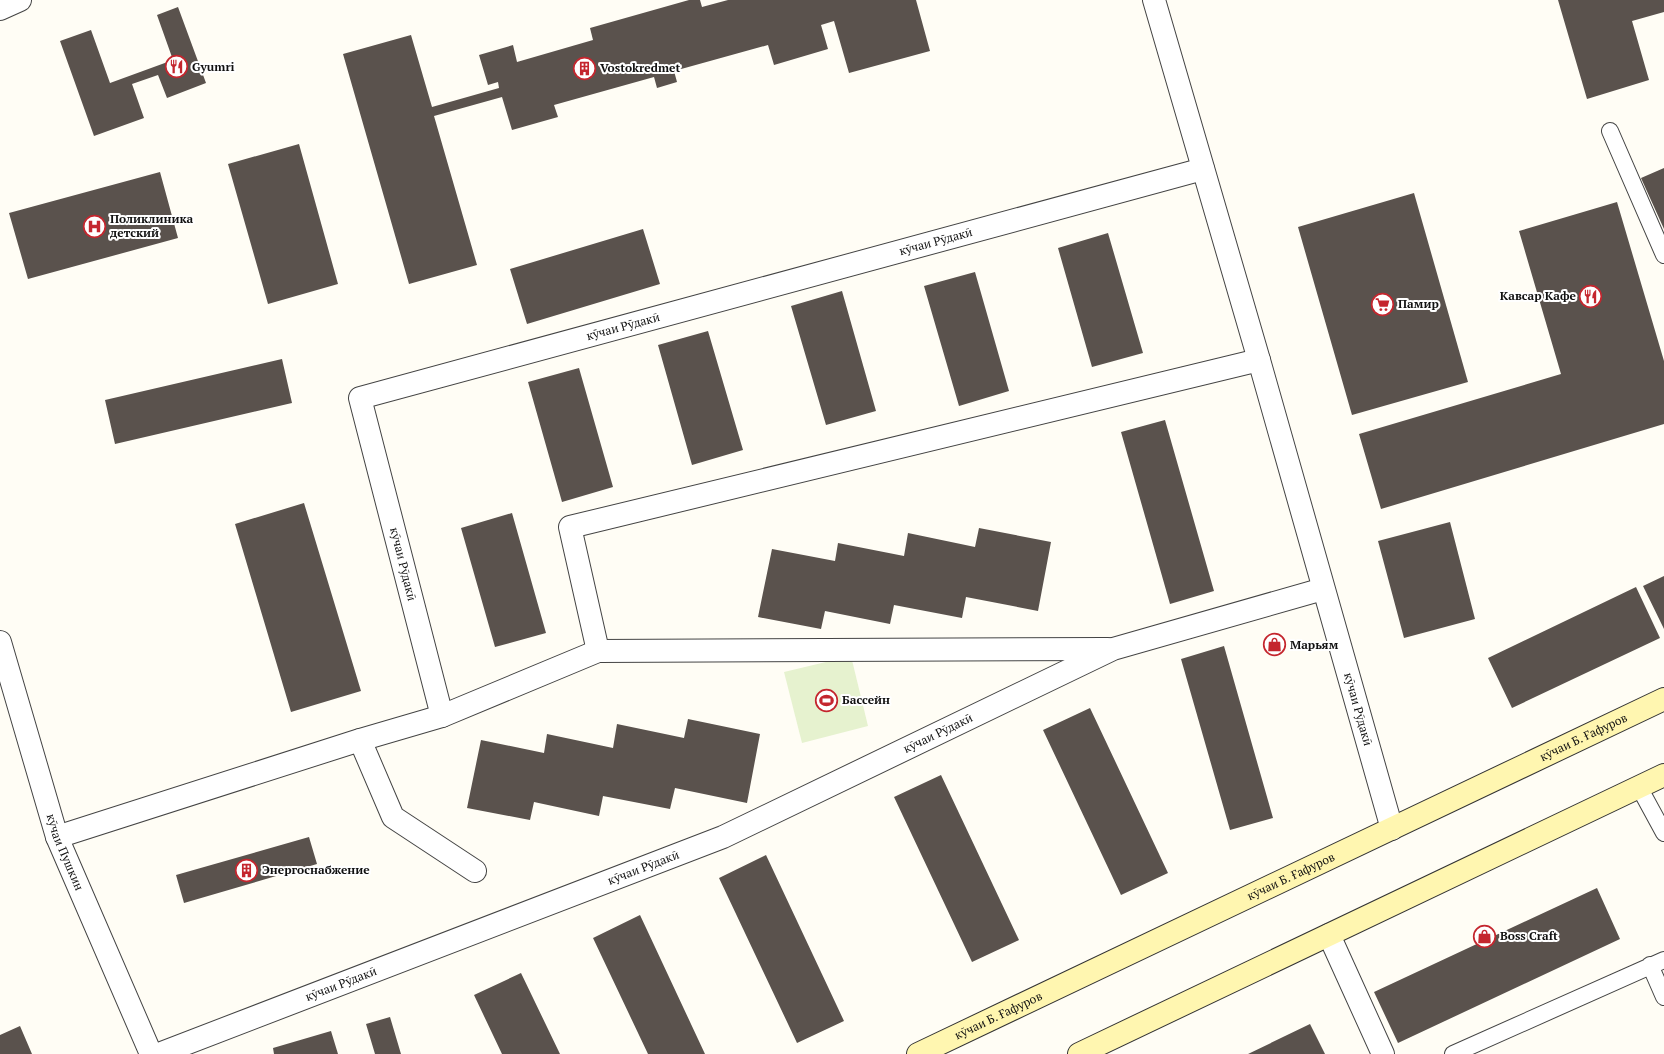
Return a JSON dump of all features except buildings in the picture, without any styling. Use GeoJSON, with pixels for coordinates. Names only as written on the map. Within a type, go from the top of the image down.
{"type":"FeatureCollection","features":[{"type":"Feature","properties":{"kind":"main road","name":"кӯчаи Б. Ғафуров"},"geometry":{"type":"LineString","coordinates":[[918,1054],[1664,700]]}},
{"type":"Feature","properties":{"kind":"main road"},"geometry":{"type":"LineString","coordinates":[[1079,1054],[1664,775]]}},
{"type":"Feature","properties":{"kind":"street"},"geometry":{"type":"LineString","coordinates":[[0,9],[20,0]]}},
{"type":"Feature","properties":{"kind":"street","name":"кӯчаи Рӯдакӣ"},"geometry":{"type":"LineString","coordinates":[[1154,0],[1259,360],[1392,829]]}},
{"type":"Feature","properties":{"kind":"street","name":"кӯчаи Рӯдакӣ"},"geometry":{"type":"LineString","coordinates":[[442,716],[360,398],[1203,169]]}},
{"type":"Feature","properties":{"kind":"street"},"geometry":{"type":"LineString","coordinates":[[598,651],[570,527],[1259,360]]}},
{"type":"Feature","properties":{"kind":"street","name":"кӯчаи Рӯдакӣ"},"geometry":{"type":"LineString","coordinates":[[159,1054],[723,837],[1113,649],[1323,589]]}},
{"type":"Feature","properties":{"kind":"street","name":"кӯчаи Пушкин"},"geometry":{"type":"LineString","coordinates":[[0,642],[56,837],[151,1054]]}},
{"type":"Feature","properties":{"kind":"street","name":"кӯчаи Рӯдакӣ"},"geometry":{"type":"LineString","coordinates":[[56,837],[360,740],[442,716],[598,651],[1113,649]]}},
{"type":"Feature","properties":{"kind":"street"},"geometry":{"type":"LineString","coordinates":[[360,740],[393,817],[475,872]]}},
{"type":"Feature","properties":{"kind":"street"},"geometry":{"type":"LineString","coordinates":[[1329,935],[1383,1054]]}},
{"type":"Feature","properties":{"kind":"lane"},"geometry":{"type":"LineString","coordinates":[[1610,131],[1664,254]]}},
{"type":"Feature","properties":{"kind":"lane"},"geometry":{"type":"LineString","coordinates":[[1639,787],[1664,833]]}},
{"type":"Feature","properties":{"kind":"lane"},"geometry":{"type":"LineString","coordinates":[[1453,1054],[1657,962],[1664,997]]}},
{"type":"Feature","properties":{"kind":"green space","name":"Бассейн"},"geometry":{"type":"Polygon","coordinates":[[[851,656],[868,726],[802,743],[784,672],[851,656]]]}},
{"type":"Feature","properties":{"kind":"place","name":"Gyumri"},"geometry":{"type":"Point","coordinates":[177,67]}},
{"type":"Feature","properties":{"kind":"place","name":"Vostokredmet"},"geometry":{"type":"Point","coordinates":[584,68]}},
{"type":"Feature","properties":{"kind":"place","name":"Поликлиника детский"},"geometry":{"type":"Point","coordinates":[94,226]}},
{"type":"Feature","properties":{"kind":"place","name":"Кавсар Кафе"},"geometry":{"type":"Point","coordinates":[1591,296]}},
{"type":"Feature","properties":{"kind":"place","name":"Памир"},"geometry":{"type":"Point","coordinates":[1383,304]}},
{"type":"Feature","properties":{"kind":"place","name":"Марьям"},"geometry":{"type":"Point","coordinates":[1275,645]}},
{"type":"Feature","properties":{"kind":"place","name":"Бассейн"},"geometry":{"type":"Point","coordinates":[826,700]}},
{"type":"Feature","properties":{"kind":"place","name":"Энергоснабжение"},"geometry":{"type":"Point","coordinates":[246,870]}},
{"type":"Feature","properties":{"kind":"place","name":"Boss Craft"},"geometry":{"type":"Point","coordinates":[1484,936]}}]}
